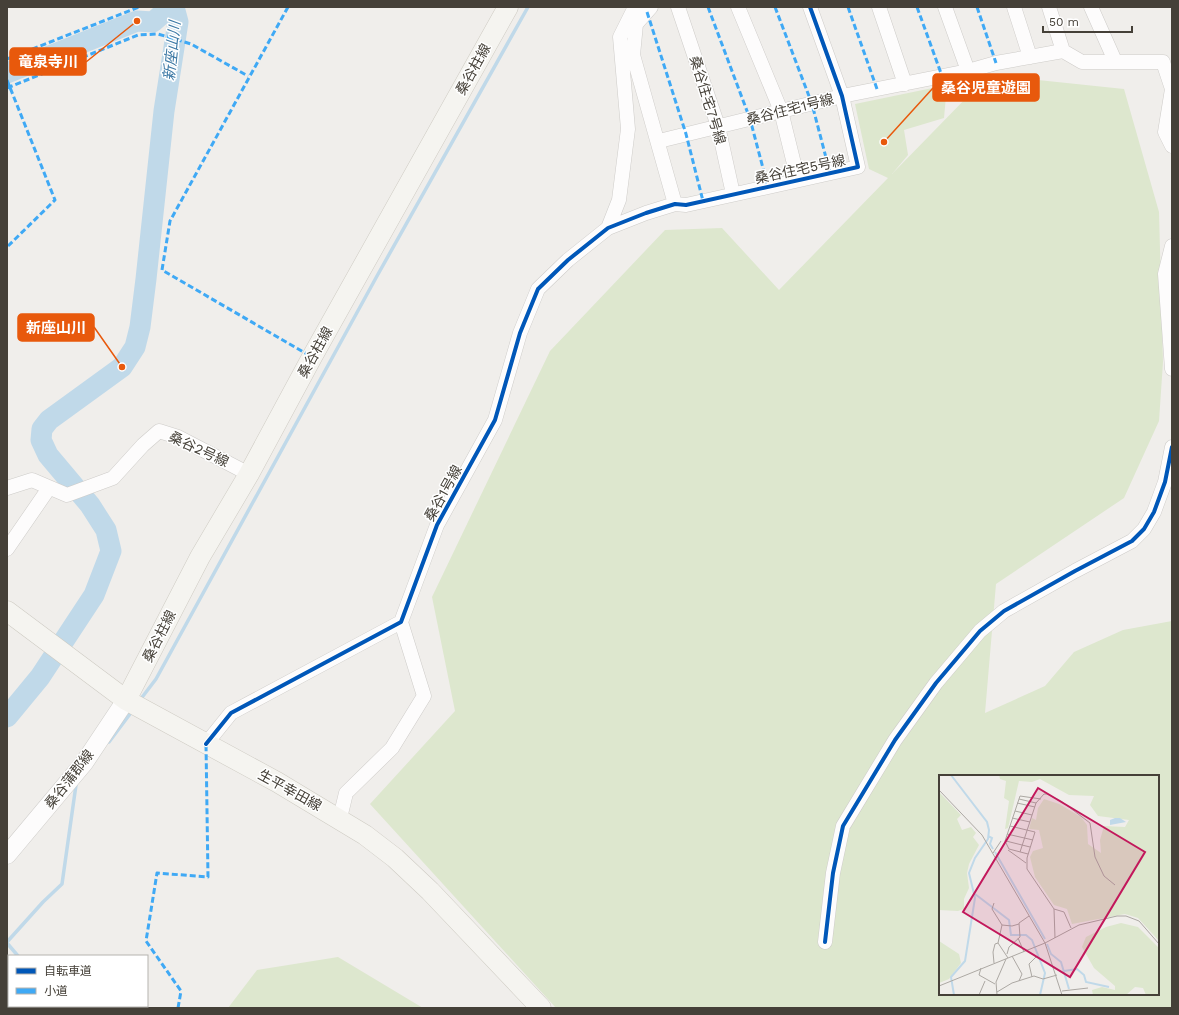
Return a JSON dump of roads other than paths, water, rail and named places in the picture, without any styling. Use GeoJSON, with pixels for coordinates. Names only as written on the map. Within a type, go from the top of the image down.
{"type":"FeatureCollection","features":[{"type":"Feature","properties":{"kind":"main road","name":"桑谷柱線"},"geometry":{"type":"LineString","coordinates":[[126,700],[200,557],[249,474],[508,7]]}},
{"type":"Feature","properties":{"kind":"main road","name":"生平幸田線"},"geometry":{"type":"LineString","coordinates":[[7,611],[126,700],[340,818],[395,858],[430,891],[541,1008]]}},
{"type":"Feature","properties":{"kind":"street"},"geometry":{"type":"LineString","coordinates":[[608,228],[619,200],[628,129],[620,37],[634,7]]}},
{"type":"Feature","properties":{"kind":"street"},"geometry":{"type":"LineString","coordinates":[[651,7],[636,24],[633,55],[659,141],[675,204]]}},
{"type":"Feature","properties":{"kind":"street","name":"桑谷住宅7号線"},"geometry":{"type":"LineString","coordinates":[[678,7],[718,126],[733,194]]}},
{"type":"Feature","properties":{"kind":"street"},"geometry":{"type":"LineString","coordinates":[[738,7],[781,111],[798,180]]}},
{"type":"Feature","properties":{"kind":"street","name":"桑谷住宅5号線"},"geometry":{"type":"LineString","coordinates":[[608,228],[646,213],[675,204],[686,205],[858,167],[842,96],[810,7]]}},
{"type":"Feature","properties":{"kind":"street"},"geometry":{"type":"LineString","coordinates":[[879,7],[905,84]]}},
{"type":"Feature","properties":{"kind":"street"},"geometry":{"type":"LineString","coordinates":[[945,7],[968,71]]}},
{"type":"Feature","properties":{"kind":"street"},"geometry":{"type":"LineString","coordinates":[[1014,7],[1030,57]]}},
{"type":"Feature","properties":{"kind":"street"},"geometry":{"type":"LineString","coordinates":[[1049,7],[1063,51],[1082,62],[1163,62],[1172,88],[1165,132],[1172,146]]}},
{"type":"Feature","properties":{"kind":"street"},"geometry":{"type":"LineString","coordinates":[[1091,7],[1115,61]]}},
{"type":"Feature","properties":{"kind":"street","name":"桑谷住宅1号線"},"geometry":{"type":"LineString","coordinates":[[659,141],[842,96],[968,71],[996,63],[1063,51]]}},
{"type":"Feature","properties":{"kind":"street","name":"桑谷1号線"},"geometry":{"type":"LineString","coordinates":[[401,622],[437,525],[495,420],[520,333],[538,289],[568,260],[608,228]]}},
{"type":"Feature","properties":{"kind":"street"},"geometry":{"type":"LineString","coordinates":[[1172,246],[1166,274],[1172,369]]}},
{"type":"Feature","properties":{"kind":"street","name":"桑谷2号線"},"geometry":{"type":"LineString","coordinates":[[7,488],[32,480],[67,495],[113,478],[143,445],[159,431],[178,437],[249,474]]}},
{"type":"Feature","properties":{"kind":"street"},"geometry":{"type":"LineString","coordinates":[[825,942],[833,873],[843,826],[895,740],[936,684],[980,631],[1004,612],[1075,571],[1132,541],[1144,529],[1154,512],[1165,482],[1172,446]]}},
{"type":"Feature","properties":{"kind":"street"},"geometry":{"type":"LineString","coordinates":[[7,549],[49,488]]}},
{"type":"Feature","properties":{"kind":"street"},"geometry":{"type":"LineString","coordinates":[[206,744],[231,713],[401,622],[424,696],[392,748],[346,793],[340,818]]}},
{"type":"Feature","properties":{"kind":"street","name":"桑谷蒲郡線"},"geometry":{"type":"LineString","coordinates":[[7,855],[84,763],[126,700]]}},
{"type":"Feature","properties":{"kind":"waterway"},"geometry":{"type":"LineString","coordinates":[[7,73],[137,21],[153,22],[170,7]]}},
{"type":"Feature","properties":{"kind":"waterway","name":"新座山川"},"geometry":{"type":"LineString","coordinates":[[7,717],[40,677],[94,595],[111,551],[106,530],[90,505],[48,455],[41,440],[42,429],[49,420],[122,367],[135,347],[140,327],[164,111],[178,22],[174,7]]}},
{"type":"Feature","properties":{"kind":"waterway"},"geometry":{"type":"LineString","coordinates":[[140,700],[156,679],[377,276],[528,7]]}},
{"type":"Feature","properties":{"kind":"waterway"},"geometry":{"type":"LineString","coordinates":[[109,742],[133,710]]}},
{"type":"Feature","properties":{"kind":"waterway"},"geometry":{"type":"LineString","coordinates":[[7,942],[43,902],[62,884],[76,785]]}},
{"type":"Feature","properties":{"kind":"waterway"},"geometry":{"type":"LineString","coordinates":[[7,943],[17,955]]}},
{"type":"Feature","properties":{"kind":"place","name":"竜泉寺川"},"geometry":{"type":"Point","coordinates":[137,21]}},
{"type":"Feature","properties":{"kind":"place","name":"桑谷児童遊園"},"geometry":{"type":"Point","coordinates":[884,142]}},
{"type":"Feature","properties":{"kind":"place","name":"新座山川"},"geometry":{"type":"Point","coordinates":[122,367]}}]}
